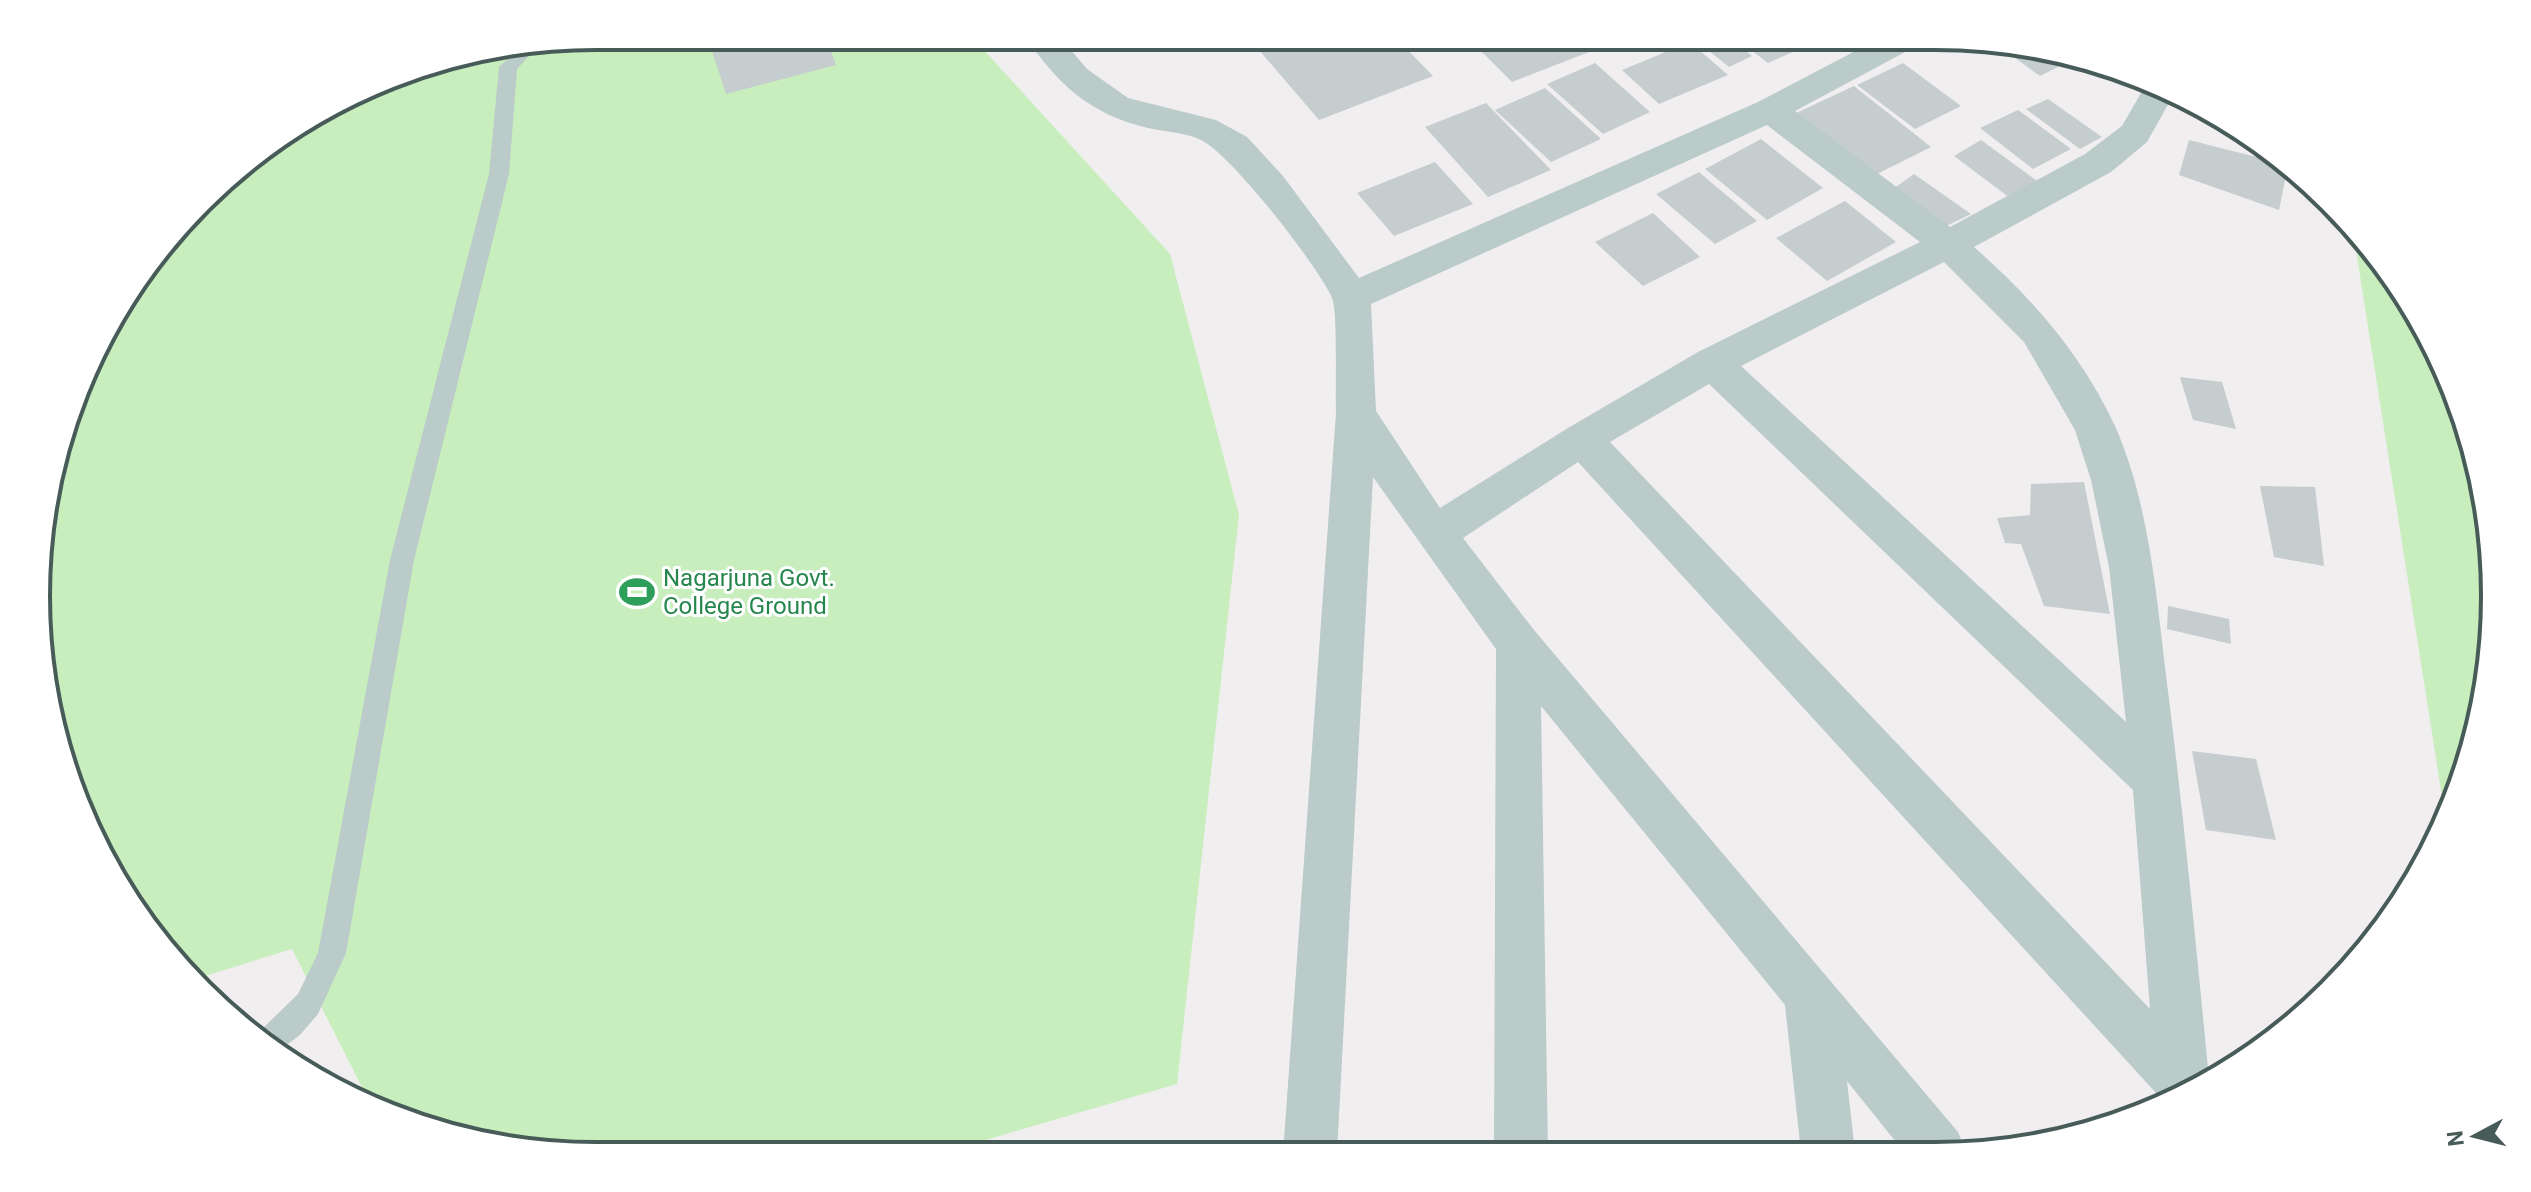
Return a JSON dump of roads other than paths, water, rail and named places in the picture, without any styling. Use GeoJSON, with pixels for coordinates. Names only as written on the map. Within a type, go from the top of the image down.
{"type":"FeatureCollection","features":[{"type":"Feature","properties":{"kind":"street"},"geometry":{"type":"LineString","coordinates":[[1053,50],[1084,89],[1113,108],[1191,124],[1223,136],[1247,158],[1352,297],[1356,413],[1311,1142]]}},
{"type":"Feature","properties":{"kind":"street"},"geometry":{"type":"LineString","coordinates":[[1352,297],[1770,110],[1884,50]]}},
{"type":"Feature","properties":{"kind":"street"},"geometry":{"type":"LineString","coordinates":[[1435,534],[1582,439],[1712,363],[1945,242],[2033,201],[2098,163],[2135,134],[2155,97]]}},
{"type":"Feature","properties":{"kind":"street"},"geometry":{"type":"LineString","coordinates":[[1770,110],[1945,242],[2001,292],[2038,332],[2095,428],[2112,480],[2131,567],[2156,781],[2183,1082]]}},
{"type":"Feature","properties":{"kind":"street"},"geometry":{"type":"LineString","coordinates":[[1712,363],[2156,781]]}},
{"type":"Feature","properties":{"kind":"street"},"geometry":{"type":"LineString","coordinates":[[1356,413],[1403,491],[1518,644],[1932,1142]]}},
{"type":"Feature","properties":{"kind":"street"},"geometry":{"type":"LineString","coordinates":[[1582,439],[2180,1084]]}},
{"type":"Feature","properties":{"kind":"street"},"geometry":{"type":"LineString","coordinates":[[1518,644],[1521,1142]]}},
{"type":"Feature","properties":{"kind":"street"},"geometry":{"type":"LineString","coordinates":[[1810,996],[1827,1142]]}},
{"type":"Feature","properties":{"kind":"lane"},"geometry":{"type":"LineString","coordinates":[[275,1037],[290,1028],[308,1006],[324,979],[332,953],[402,560],[499,174],[508,67],[521,56]]}},
{"type":"Feature","properties":{"kind":"place","name":"Nagarjuna Govt. College Ground"},"geometry":{"type":"Point","coordinates":[637,592]}}]}
